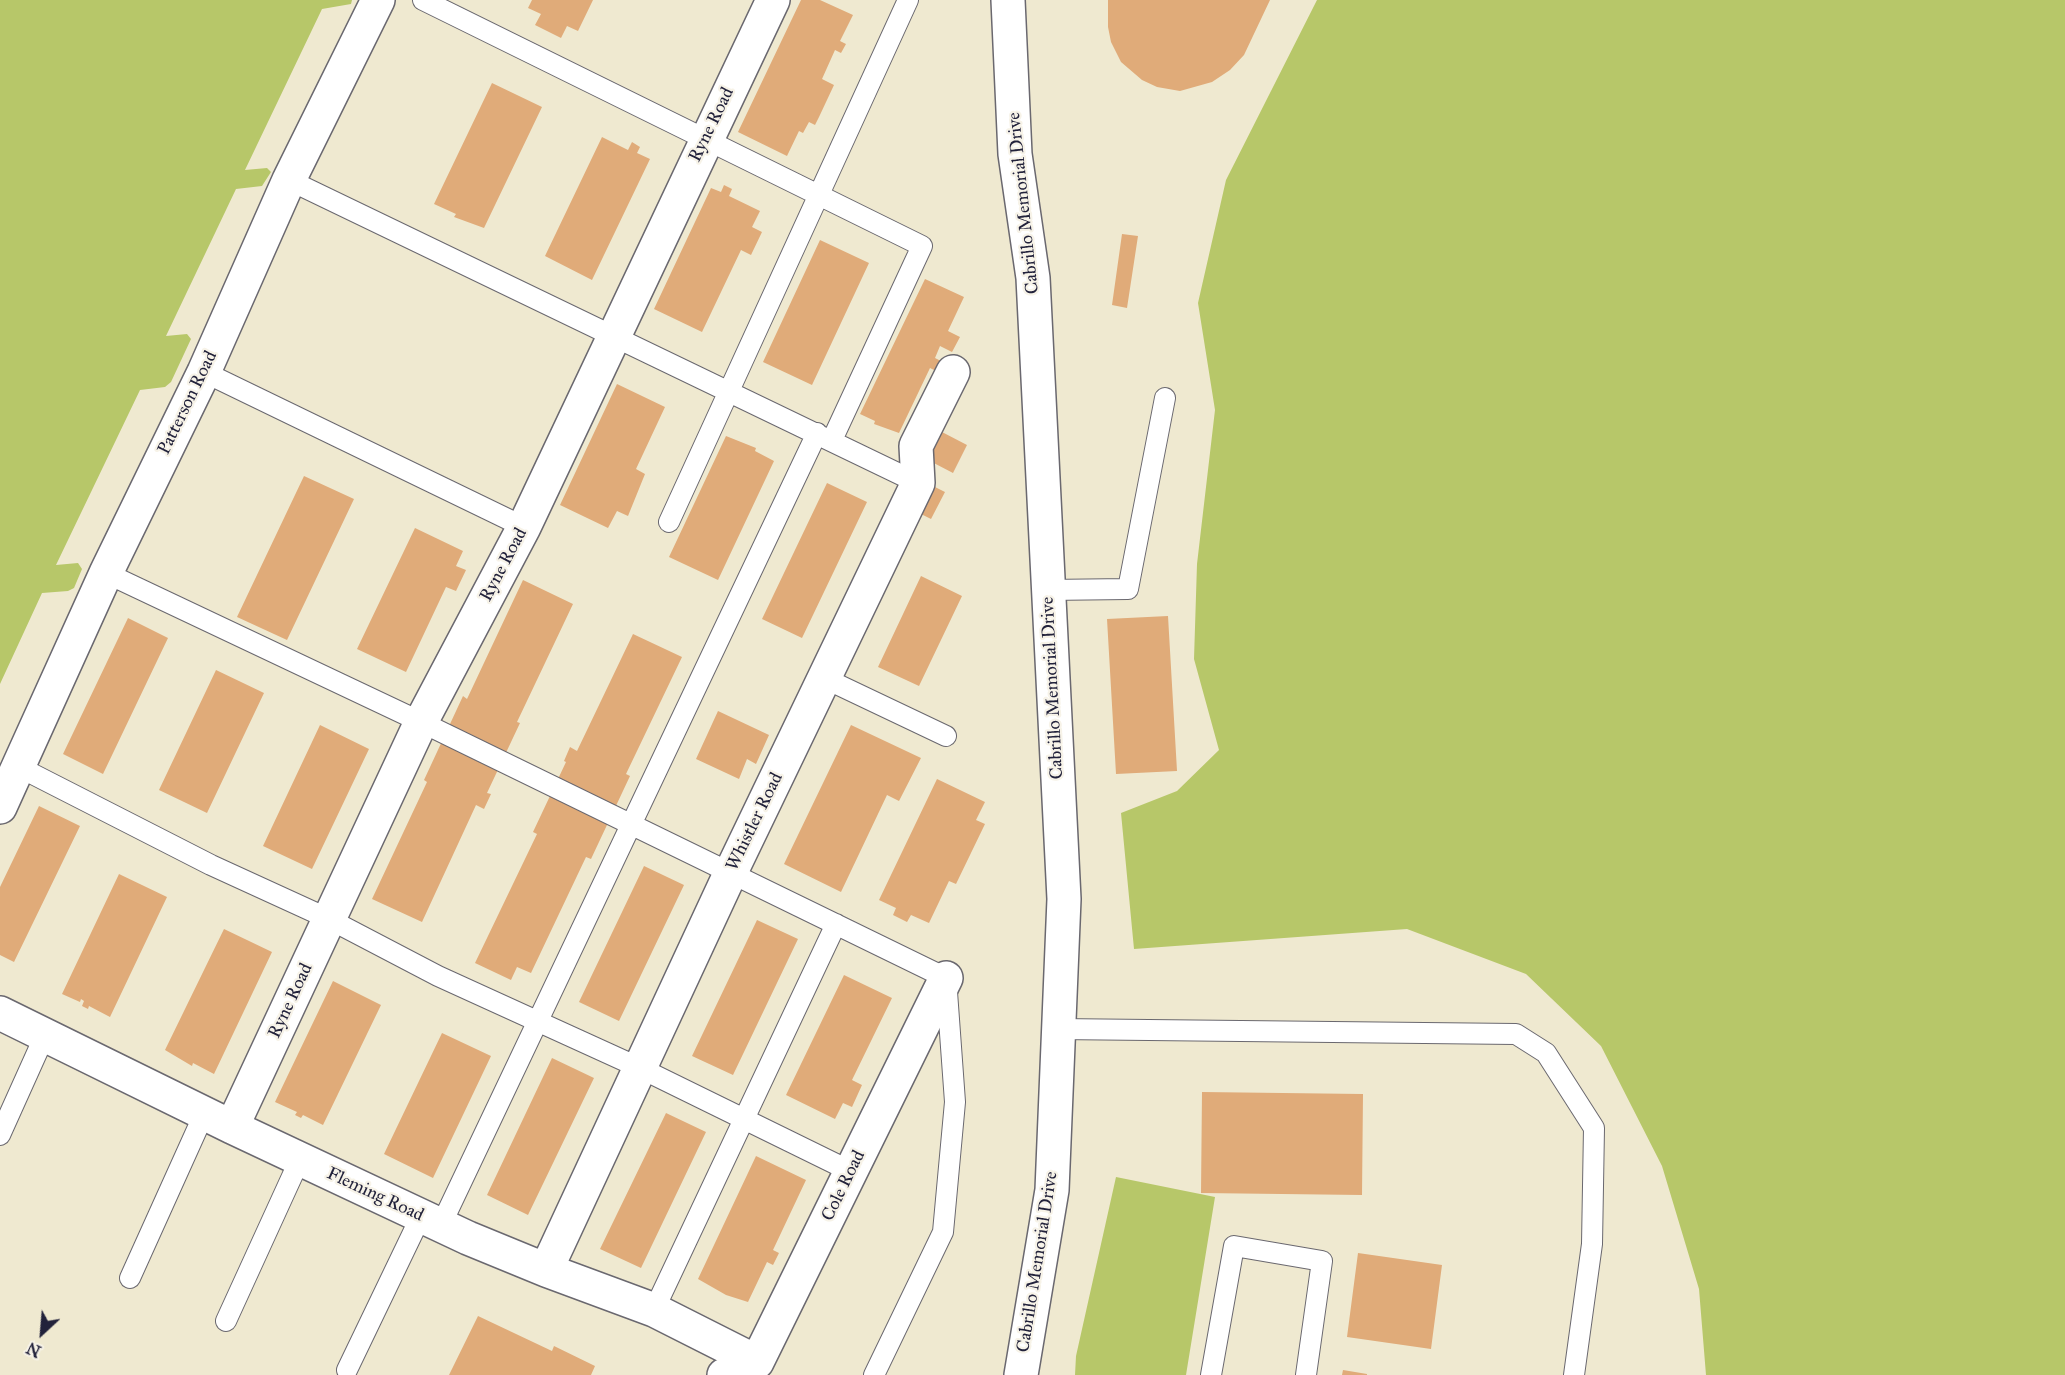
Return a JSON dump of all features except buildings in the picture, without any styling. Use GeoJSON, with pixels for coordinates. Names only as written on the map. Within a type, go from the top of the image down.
{"type":"FeatureCollection","features":[{"type":"Feature","properties":{"kind":"street","name":"Patterson Road"},"geometry":{"type":"LineString","coordinates":[[0,807],[106,573],[204,372],[289,180],[378,0]]}},
{"type":"Feature","properties":{"kind":"street","name":"Ryne Road"},"geometry":{"type":"LineString","coordinates":[[218,1120],[329,919],[421,722],[524,527],[773,0]]}},
{"type":"Feature","properties":{"kind":"street","name":"Cabrillo Memorial Drive"},"geometry":{"type":"LineString","coordinates":[[1008,0],[1015,154],[1034,278],[1047,590],[1064,898],[1052,1191],[1021,1375]]}},
{"type":"Feature","properties":{"kind":"street","name":"Whistler Road"},"geometry":{"type":"LineString","coordinates":[[546,1270],[730,874],[918,483],[916,446],[953,372]]}},
{"type":"Feature","properties":{"kind":"street","name":"Cole Road"},"geometry":{"type":"LineString","coordinates":[[733,1371],[852,1172],[946,978]]}},
{"type":"Feature","properties":{"kind":"street","name":"Fleming Road"},"geometry":{"type":"LineString","coordinates":[[0,1014],[431,1221],[546,1270],[654,1310],[733,1371]]}},
{"type":"Feature","properties":{"kind":"lane"},"geometry":{"type":"LineString","coordinates":[[347,1371],[431,1221],[537,1020],[630,825],[922,246],[423,0]]}},
{"type":"Feature","properties":{"kind":"lane"},"geometry":{"type":"LineString","coordinates":[[669,522],[908,0]]}},
{"type":"Feature","properties":{"kind":"lane"},"geometry":{"type":"LineString","coordinates":[[289,180],[918,483]]}},
{"type":"Feature","properties":{"kind":"lane"},"geometry":{"type":"LineString","coordinates":[[204,372],[524,527]]}},
{"type":"Feature","properties":{"kind":"lane"},"geometry":{"type":"LineString","coordinates":[[1047,590],[1128,589],[1165,398]]}},
{"type":"Feature","properties":{"kind":"lane"},"geometry":{"type":"LineString","coordinates":[[106,573],[421,722],[946,978],[955,1102],[943,1232],[874,1375]]}},
{"type":"Feature","properties":{"kind":"lane"},"geometry":{"type":"LineString","coordinates":[[824,678],[946,736]]}},
{"type":"Feature","properties":{"kind":"lane"},"geometry":{"type":"LineString","coordinates":[[19,768],[212,865],[329,919],[438,976],[640,1068],[852,1172]]}},
{"type":"Feature","properties":{"kind":"lane"},"geometry":{"type":"LineString","coordinates":[[654,1310],[836,924]]}},
{"type":"Feature","properties":{"kind":"lane"},"geometry":{"type":"LineString","coordinates":[[1057,1029],[1516,1034],[1546,1053],[1594,1128],[1592,1244],[1574,1375]]}},
{"type":"Feature","properties":{"kind":"lane"},"geometry":{"type":"LineString","coordinates":[[0,1135],[45,1035]]}},
{"type":"Feature","properties":{"kind":"lane"},"geometry":{"type":"LineString","coordinates":[[130,1278],[218,1120]]}},
{"type":"Feature","properties":{"kind":"lane"},"geometry":{"type":"LineString","coordinates":[[226,1321],[300,1159]]}},
{"type":"Feature","properties":{"kind":"lane"},"geometry":{"type":"LineString","coordinates":[[1211,1375],[1234,1246],[1322,1261],[1306,1375]]}},
{"type":"Feature","properties":{"kind":"green space"},"geometry":{"type":"Polygon","coordinates":[[[0,0],[352,0],[351,4],[322,9],[245,170],[267,168],[271,172],[262,186],[236,189],[166,336],[187,334],[191,339],[171,382],[165,387],[140,390],[56,565],[78,563],[82,569],[74,588],[68,591],[42,593],[0,684],[0,0]]]}},
{"type":"Feature","properties":{"kind":"green space"},"geometry":{"type":"Polygon","coordinates":[[[1317,0],[2065,0],[2065,1375],[1706,1375],[1699,1289],[1662,1166],[1601,1046],[1526,974],[1407,929],[1134,949],[1121,813],[1177,791],[1219,750],[1194,659],[1197,564],[1215,410],[1198,303],[1226,180],[1317,0]]]}},
{"type":"Feature","properties":{"kind":"green space"},"geometry":{"type":"Polygon","coordinates":[[[1116,1177],[1215,1197],[1186,1375],[1075,1375],[1076,1356],[1116,1177]]]}}]}
